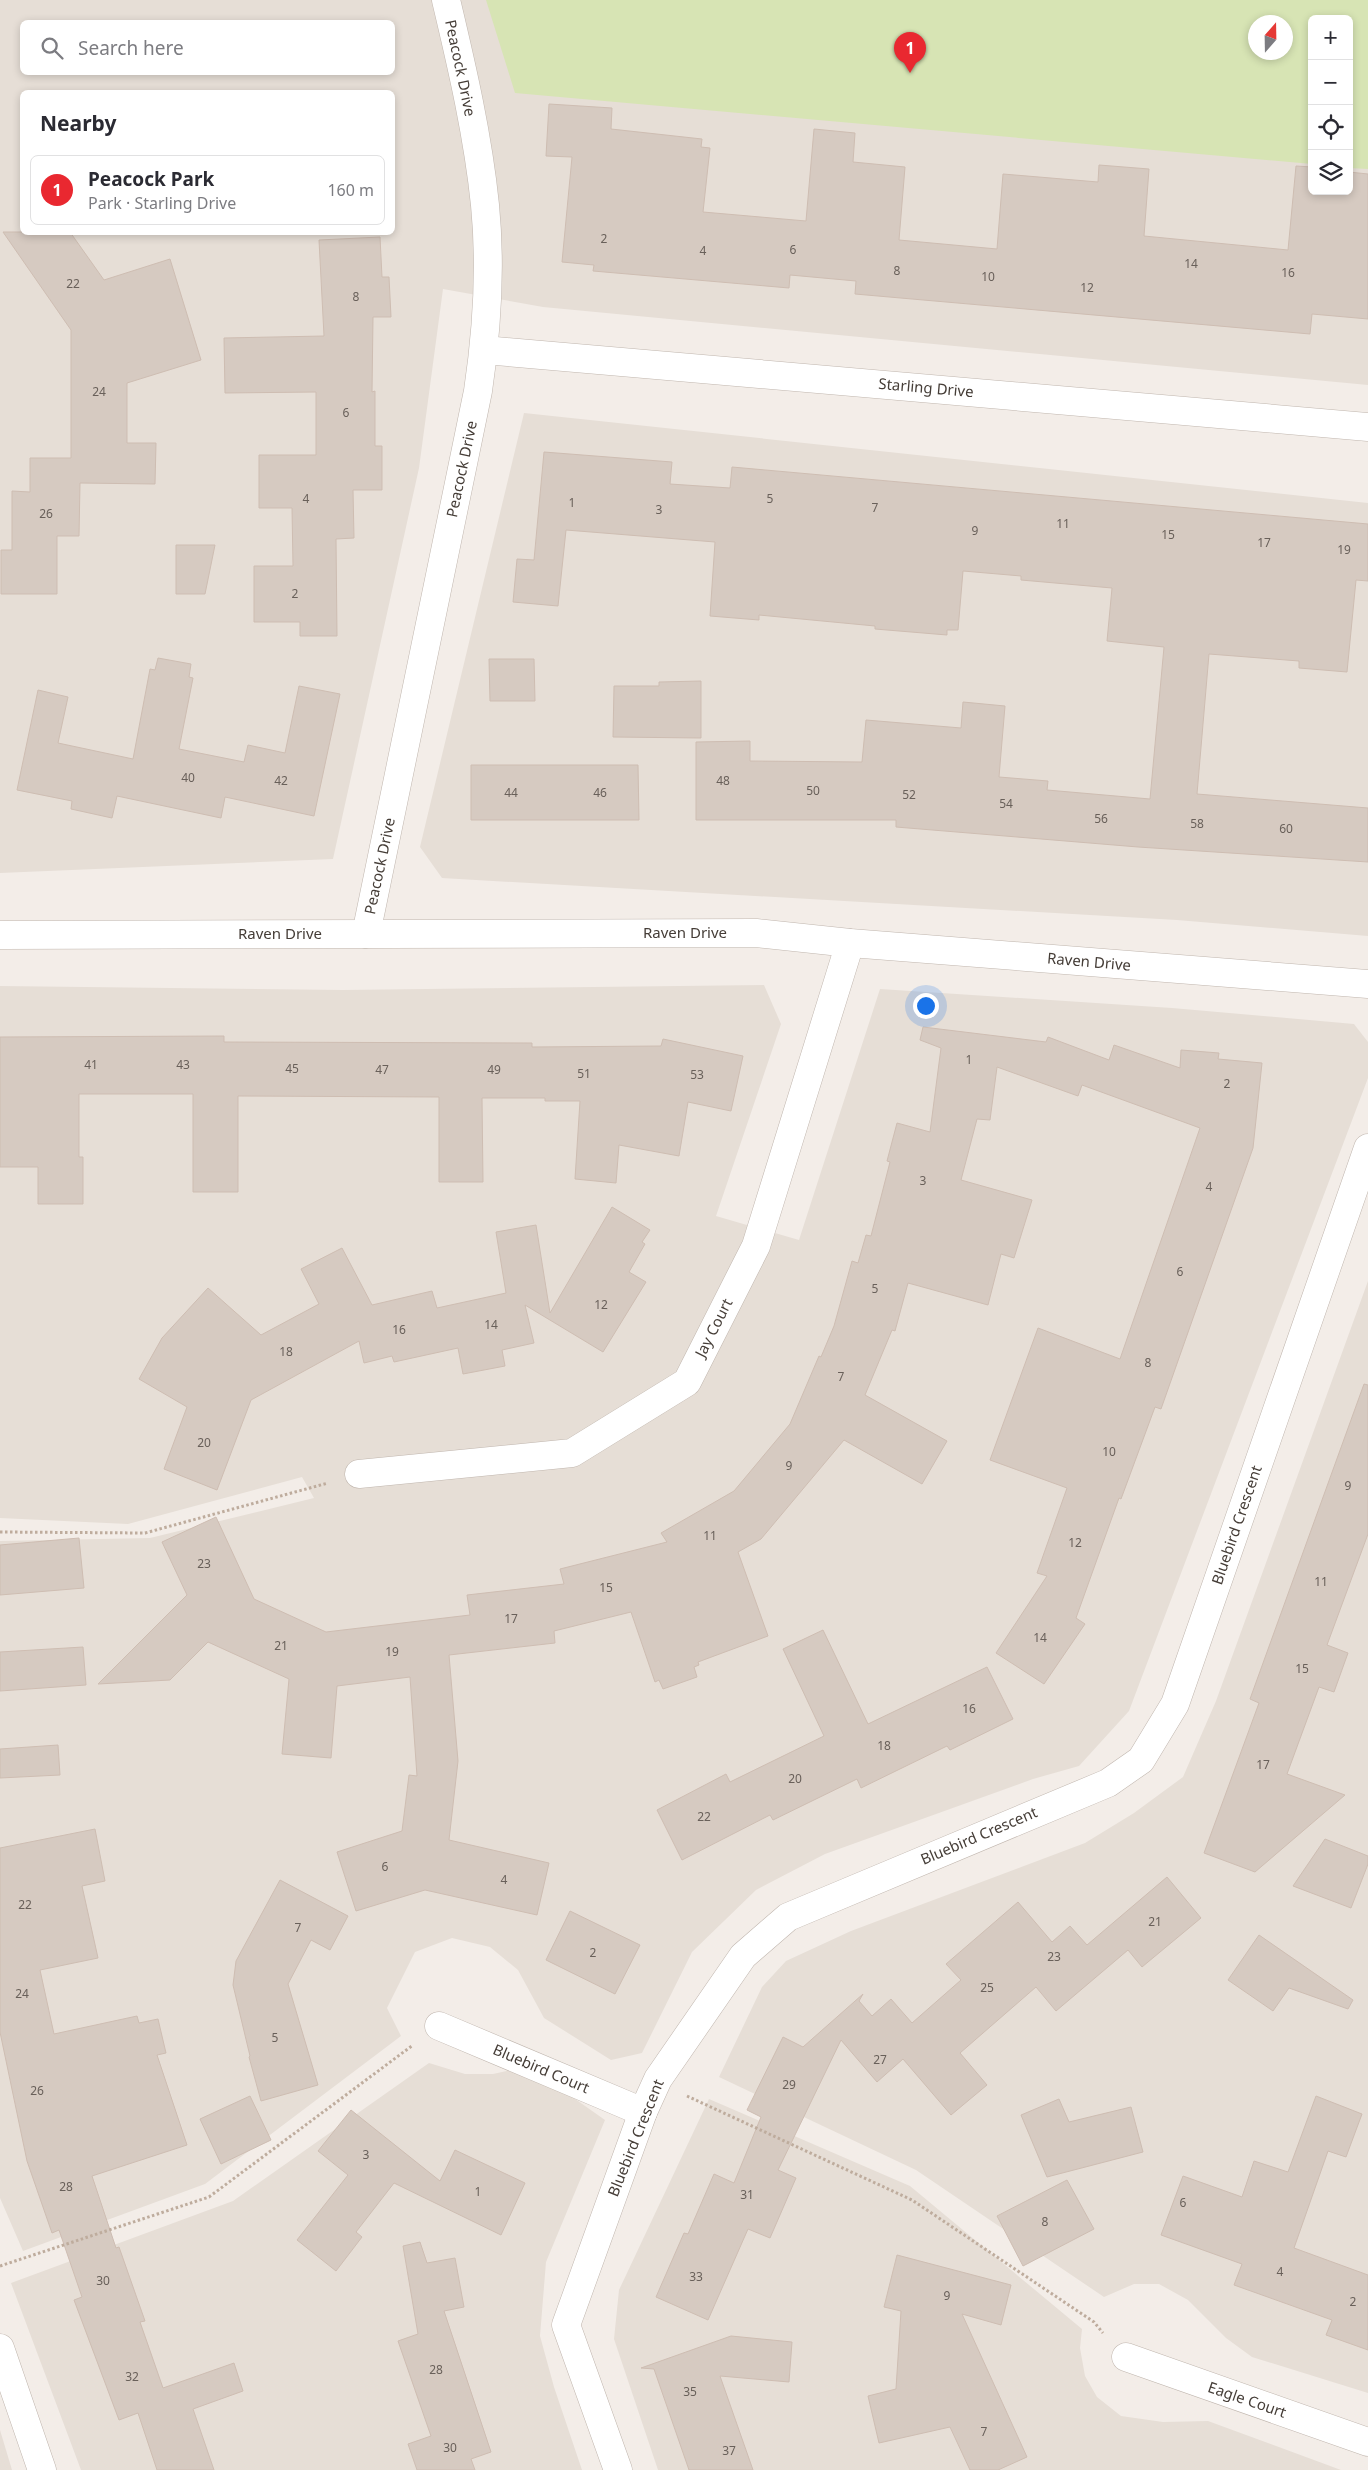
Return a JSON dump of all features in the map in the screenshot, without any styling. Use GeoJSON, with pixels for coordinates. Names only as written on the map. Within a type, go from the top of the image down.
{"type":"FeatureCollection","features":[{"type":"Feature","properties":{"kind":"street","name":"Peacock Drive"},"geometry":{"type":"LineString","coordinates":[[366,934],[478,391],[484,350],[487,268],[485,205],[463,69],[446,0]]}},
{"type":"Feature","properties":{"kind":"street","name":"Starling Drive"},"geometry":{"type":"LineString","coordinates":[[484,350],[1368,427]]}},
{"type":"Feature","properties":{"kind":"street","name":"Raven Drive"},"geometry":{"type":"LineString","coordinates":[[0,935],[756,933],[850,943],[1368,984]]}},
{"type":"Feature","properties":{"kind":"street","name":"Jay Court"},"geometry":{"type":"LineString","coordinates":[[359,1474],[572,1453],[687,1382],[756,1246],[850,943]]}},
{"type":"Feature","properties":{"kind":"street","name":"Bluebird Crescent"},"geometry":{"type":"LineString","coordinates":[[618,2470],[566,2324],[643,2112],[658,2079],[743,1956],[788,1918],[1108,1783],[1141,1760],[1175,1704],[1368,1148]]}},
{"type":"Feature","properties":{"kind":"street","name":"Bluebird Court"},"geometry":{"type":"LineString","coordinates":[[439,2026],[643,2112]]}},
{"type":"Feature","properties":{"kind":"street"},"geometry":{"type":"LineString","coordinates":[[0,2348],[42,2470]]}},
{"type":"Feature","properties":{"kind":"street","name":"Eagle Court"},"geometry":{"type":"LineString","coordinates":[[1126,2357],[1368,2442]]}},
{"type":"Feature","properties":{"kind":"path"},"geometry":{"type":"LineString","coordinates":[[0,1532],[145,1533],[359,1474]]}},
{"type":"Feature","properties":{"kind":"path"},"geometry":{"type":"LineString","coordinates":[[0,2266],[209,2197],[439,2026]]}},
{"type":"Feature","properties":{"kind":"path"},"geometry":{"type":"LineString","coordinates":[[682,2093],[912,2200],[1094,2322],[1126,2357]]}},
{"type":"Feature","properties":{"kind":"shaded area"},"geometry":{"type":"Polygon","coordinates":[[[0,0],[1368,0],[1368,385],[543,307],[443,289],[419,468],[333,859],[0,873],[0,0]]]}},
{"type":"Feature","properties":{"kind":"shaded area"},"geometry":{"type":"Polygon","coordinates":[[[524,413],[1368,503],[1368,936],[1177,920],[442,878],[420,847],[524,413]]]}},
{"type":"Feature","properties":{"kind":"shaded area"},"geometry":{"type":"Polygon","coordinates":[[[764,985],[781,1024],[716,1216],[799,1240],[880,989],[1172,1008],[1354,1024],[1368,1042],[1368,1078],[1129,1711],[1079,1766],[1033,1779],[825,1854],[756,1890],[692,1952],[642,2053],[611,2060],[544,2018],[518,1970],[490,1947],[452,1938],[415,1952],[387,2008],[401,2036],[205,2184],[23,2251],[0,2198],[0,1541],[150,1538],[314,1498],[302,1477],[128,1524],[0,1518],[0,986],[343,990],[764,985]]]}},
{"type":"Feature","properties":{"kind":"shaded area"},"geometry":{"type":"Polygon","coordinates":[[[1368,1281],[1368,2393],[1252,2357],[1226,2338],[1188,2300],[1159,2284],[1134,2284],[1104,2297],[916,2170],[719,2077],[762,1987],[786,1961],[851,1931],[1085,1843],[1134,1813],[1183,1777],[1216,1701],[1368,1281]]]}},
{"type":"Feature","properties":{"kind":"shaded area"},"geometry":{"type":"Polygon","coordinates":[[[429,2063],[465,2074],[493,2074],[515,2069],[558,2087],[605,2120],[546,2262],[540,2336],[554,2387],[582,2470],[81,2470],[11,2283],[233,2201],[429,2063]]]}},
{"type":"Feature","properties":{"kind":"shaded area"},"geometry":{"type":"Polygon","coordinates":[[[709,2099],[910,2186],[1082,2329],[1080,2348],[1085,2376],[1097,2397],[1121,2416],[1163,2422],[1208,2421],[1341,2470],[658,2470],[614,2339],[619,2290],[709,2099]]]}},
{"type":"Feature","properties":{"kind":"shaded area"},"geometry":{"type":"Polygon","coordinates":[[[0,2430],[12,2470],[0,2470],[0,2430]]]}},
{"type":"Feature","properties":{"kind":"green space"},"geometry":{"type":"Polygon","coordinates":[[[486,0],[1368,0],[1368,169],[1353,168],[1353,15],[1308,15],[1308,164],[515,93],[486,0]]]}},
{"type":"Feature","properties":{"kind":"building"},"geometry":{"type":"Polygon","coordinates":[[[549,104],[612,108],[611,129],[702,139],[701,147],[710,148],[703,212],[806,221],[814,129],[855,133],[853,162],[905,167],[899,240],[997,249],[1003,174],[1098,182],[1099,165],[1149,169],[1144,236],[1288,250],[1296,166],[1308,167],[1308,195],[1353,195],[1353,172],[1368,174],[1368,319],[1312,314],[1310,334],[855,294],[856,281],[790,275],[789,288],[593,271],[594,265],[562,262],[572,157],[546,156],[549,104]]]}},
{"type":"Feature","properties":{"kind":"building"},"geometry":{"type":"Polygon","coordinates":[[[3,232],[20,232],[20,235],[72,235],[104,280],[170,259],[201,360],[127,383],[127,443],[156,443],[155,484],[80,483],[79,536],[57,536],[57,594],[1,594],[1,550],[12,550],[12,491],[30,492],[30,458],[71,458],[71,330],[3,232]]]}},
{"type":"Feature","properties":{"kind":"building"},"geometry":{"type":"Polygon","coordinates":[[[380,237],[382,277],[389,277],[391,317],[373,317],[372,392],[375,391],[375,446],[382,446],[382,490],[353,490],[354,538],[336,539],[337,636],[300,636],[300,622],[254,622],[254,566],[293,566],[292,508],[259,508],[259,455],[316,455],[316,392],[225,393],[224,338],[324,336],[319,240],[380,237]]]}},
{"type":"Feature","properties":{"kind":"building"},"geometry":{"type":"Polygon","coordinates":[[[544,452],[672,462],[670,484],[730,488],[732,467],[1368,524],[1368,581],[1356,580],[1347,672],[1299,668],[1299,661],[1209,654],[1197,794],[1368,808],[1368,862],[1138,847],[896,827],[896,820],[696,820],[696,742],[750,741],[750,761],[862,762],[866,720],[961,728],[963,702],[1005,706],[999,777],[1048,781],[1047,790],[1150,799],[1164,647],[1107,641],[1112,588],[1021,580],[1021,576],[963,571],[958,630],[947,630],[947,635],[875,629],[875,626],[759,615],[759,620],[710,616],[715,542],[566,530],[558,606],[513,602],[517,559],[534,560],[544,452]]]}},
{"type":"Feature","properties":{"kind":"building"},"geometry":{"type":"Polygon","coordinates":[[[176,545],[215,545],[205,594],[176,594],[176,545]]]}},
{"type":"Feature","properties":{"kind":"building"},"geometry":{"type":"Polygon","coordinates":[[[158,658],[191,664],[189,677],[193,678],[179,749],[244,762],[248,745],[285,753],[299,686],[340,694],[314,816],[225,797],[221,818],[117,796],[112,818],[71,809],[72,801],[17,790],[38,690],[68,697],[58,743],[133,759],[150,669],[155,670],[158,658]]]}},
{"type":"Feature","properties":{"kind":"building"},"geometry":{"type":"Polygon","coordinates":[[[489,659],[534,659],[535,701],[490,701],[489,659]]]}},
{"type":"Feature","properties":{"kind":"building"},"geometry":{"type":"Polygon","coordinates":[[[701,681],[701,738],[613,737],[614,686],[659,686],[659,682],[701,681]]]}},
{"type":"Feature","properties":{"kind":"building"},"geometry":{"type":"Polygon","coordinates":[[[471,765],[638,765],[639,820],[471,820],[471,765]]]}},
{"type":"Feature","properties":{"kind":"building"},"geometry":{"type":"Polygon","coordinates":[[[923,1027],[1046,1042],[1048,1037],[1109,1060],[1114,1045],[1180,1068],[1181,1050],[1219,1053],[1218,1059],[1262,1063],[1253,1148],[1161,1409],[1155,1407],[1121,1499],[1119,1498],[1076,1618],[1085,1624],[1044,1684],[996,1653],[1047,1576],[1037,1573],[1067,1488],[990,1460],[1038,1328],[1120,1359],[1200,1128],[1082,1085],[1078,1096],[997,1067],[990,1120],[977,1119],[961,1180],[1032,1200],[1014,1258],[1001,1254],[988,1305],[908,1283],[895,1331],[892,1330],[865,1395],[947,1441],[922,1484],[844,1440],[761,1539],[738,1552],[768,1636],[698,1662],[699,1665],[694,1667],[697,1677],[663,1689],[659,1680],[655,1682],[631,1612],[554,1631],[555,1643],[449,1655],[458,1761],[449,1840],[549,1863],[537,1915],[425,1890],[356,1911],[337,1852],[402,1831],[409,1775],[417,1776],[410,1677],[337,1686],[331,1758],[282,1754],[289,1679],[208,1642],[170,1680],[98,1684],[187,1595],[162,1542],[216,1517],[254,1599],[326,1632],[470,1615],[467,1595],[564,1584],[560,1569],[667,1542],[661,1533],[734,1491],[790,1424],[819,1356],[821,1357],[834,1326],[852,1261],[858,1263],[866,1235],[871,1236],[890,1162],[887,1161],[897,1123],[930,1132],[941,1048],[920,1040],[923,1027]]]}},
{"type":"Feature","properties":{"kind":"building"},"geometry":{"type":"Polygon","coordinates":[[[224,1036],[224,1042],[532,1043],[532,1047],[661,1046],[663,1039],[743,1056],[731,1111],[688,1102],[679,1156],[619,1145],[616,1183],[575,1179],[580,1101],[545,1101],[545,1098],[482,1098],[483,1182],[439,1182],[439,1097],[238,1096],[238,1192],[193,1192],[193,1094],[79,1094],[79,1157],[83,1157],[83,1204],[38,1204],[38,1167],[0,1167],[0,1037],[224,1036]]]}},
{"type":"Feature","properties":{"kind":"building"},"geometry":{"type":"Polygon","coordinates":[[[612,1207],[650,1230],[642,1242],[645,1244],[629,1272],[646,1282],[603,1352],[525,1305],[534,1343],[502,1350],[505,1366],[463,1374],[458,1348],[394,1362],[392,1356],[364,1363],[359,1341],[251,1400],[217,1490],[164,1469],[187,1407],[139,1379],[162,1338],[208,1288],[261,1335],[319,1304],[301,1269],[342,1248],[372,1305],[432,1291],[437,1308],[506,1293],[496,1232],[536,1225],[550,1313],[612,1207]]]}},
{"type":"Feature","properties":{"kind":"building"},"geometry":{"type":"Polygon","coordinates":[[[1364,1384],[1368,1385],[1368,1534],[1327,1645],[1348,1653],[1334,1692],[1319,1687],[1287,1774],[1345,1795],[1255,1872],[1204,1853],[1259,1703],[1250,1699],[1364,1384]]]}},
{"type":"Feature","properties":{"kind":"building"},"geometry":{"type":"Polygon","coordinates":[[[79,1538],[84,1588],[0,1595],[0,1545],[79,1538]]]}},
{"type":"Feature","properties":{"kind":"building"},"geometry":{"type":"Polygon","coordinates":[[[823,1630],[868,1724],[987,1667],[1013,1719],[950,1750],[947,1746],[861,1788],[857,1779],[773,1820],[770,1815],[682,1860],[657,1810],[726,1774],[730,1782],[824,1736],[783,1649],[823,1630]]]}},
{"type":"Feature","properties":{"kind":"building"},"geometry":{"type":"Polygon","coordinates":[[[83,1647],[86,1685],[0,1691],[0,1652],[83,1647]]]}},
{"type":"Feature","properties":{"kind":"building"},"geometry":{"type":"Polygon","coordinates":[[[58,1745],[60,1775],[0,1778],[0,1749],[58,1745]]]}},
{"type":"Feature","properties":{"kind":"building"},"geometry":{"type":"Polygon","coordinates":[[[95,1829],[105,1881],[82,1886],[98,1958],[40,1970],[54,2034],[137,2016],[139,2023],[158,2019],[166,2053],[157,2055],[187,2145],[92,2176],[116,2248],[119,2247],[145,2321],[140,2322],[163,2388],[234,2363],[243,2391],[193,2409],[214,2470],[157,2470],[138,2413],[119,2420],[74,2300],[82,2297],[59,2230],[52,2233],[27,2161],[0,2032],[0,1848],[95,1829]]]}},
{"type":"Feature","properties":{"kind":"building"},"geometry":{"type":"Polygon","coordinates":[[[1325,1839],[1368,1856],[1368,1864],[1351,1908],[1293,1886],[1325,1839]]]}},
{"type":"Feature","properties":{"kind":"building"},"geometry":{"type":"Polygon","coordinates":[[[1167,1877],[1201,1918],[1142,1967],[1128,1950],[1056,2011],[1036,1987],[960,2053],[987,2085],[951,2115],[903,2059],[877,2082],[841,2040],[778,2170],[796,2178],[770,2238],[748,2229],[708,2320],[656,2297],[684,2233],[688,2234],[714,2174],[734,2183],[761,2117],[747,2110],[783,2037],[803,2047],[863,1994],[859,2001],[872,2016],[891,1999],[912,2023],[961,1980],[946,1964],[1018,1902],[1052,1942],[1070,1926],[1087,1945],[1167,1877]]]}},
{"type":"Feature","properties":{"kind":"building"},"geometry":{"type":"Polygon","coordinates":[[[280,1880],[348,1916],[330,1950],[311,1940],[288,1984],[318,2085],[261,2101],[233,1985],[236,1961],[280,1880]]]}},
{"type":"Feature","properties":{"kind":"building"},"geometry":{"type":"Polygon","coordinates":[[[570,1911],[640,1945],[615,1994],[546,1960],[570,1911]]]}},
{"type":"Feature","properties":{"kind":"building"},"geometry":{"type":"Polygon","coordinates":[[[1259,1935],[1353,2000],[1348,2009],[1289,1988],[1273,2011],[1228,1980],[1259,1935]]]}},
{"type":"Feature","properties":{"kind":"building"},"geometry":{"type":"Polygon","coordinates":[[[250,2096],[271,2140],[221,2164],[200,2119],[250,2096]]]}},
{"type":"Feature","properties":{"kind":"building"},"geometry":{"type":"Polygon","coordinates":[[[1316,2096],[1362,2114],[1346,2157],[1328,2151],[1294,2248],[1368,2275],[1368,2350],[1326,2335],[1332,2320],[1234,2285],[1242,2264],[1161,2235],[1183,2176],[1242,2197],[1254,2161],[1288,2172],[1316,2096]]]}},
{"type":"Feature","properties":{"kind":"building"},"geometry":{"type":"Polygon","coordinates":[[[1059,2099],[1069,2122],[1131,2107],[1143,2152],[1047,2177],[1021,2115],[1059,2099]]]}},
{"type":"Feature","properties":{"kind":"building"},"geometry":{"type":"Polygon","coordinates":[[[351,2110],[440,2181],[455,2150],[525,2183],[501,2235],[394,2183],[356,2232],[362,2237],[336,2271],[297,2240],[348,2175],[318,2151],[351,2110]]]}},
{"type":"Feature","properties":{"kind":"building"},"geometry":{"type":"Polygon","coordinates":[[[1067,2180],[1094,2229],[1023,2266],[997,2216],[1067,2180]]]}},
{"type":"Feature","properties":{"kind":"building"},"geometry":{"type":"Polygon","coordinates":[[[420,2242],[427,2263],[455,2258],[464,2307],[444,2311],[491,2452],[471,2459],[475,2470],[417,2470],[408,2444],[431,2436],[398,2341],[418,2334],[403,2246],[420,2242]]]}},
{"type":"Feature","properties":{"kind":"building"},"geometry":{"type":"Polygon","coordinates":[[[897,2255],[1011,2285],[1001,2325],[962,2314],[1027,2457],[998,2470],[970,2470],[950,2427],[879,2443],[868,2396],[896,2389],[901,2311],[884,2307],[897,2255]]]}},
{"type":"Feature","properties":{"kind":"building"},"geometry":{"type":"Polygon","coordinates":[[[731,2336],[792,2342],[789,2382],[720,2376],[753,2470],[689,2470],[654,2369],[641,2368],[731,2336]]]}},
{"type":"Feature","properties":{"kind":"place","name":"Peacock Park"},"geometry":{"type":"Point","coordinates":[910,73]}}]}
